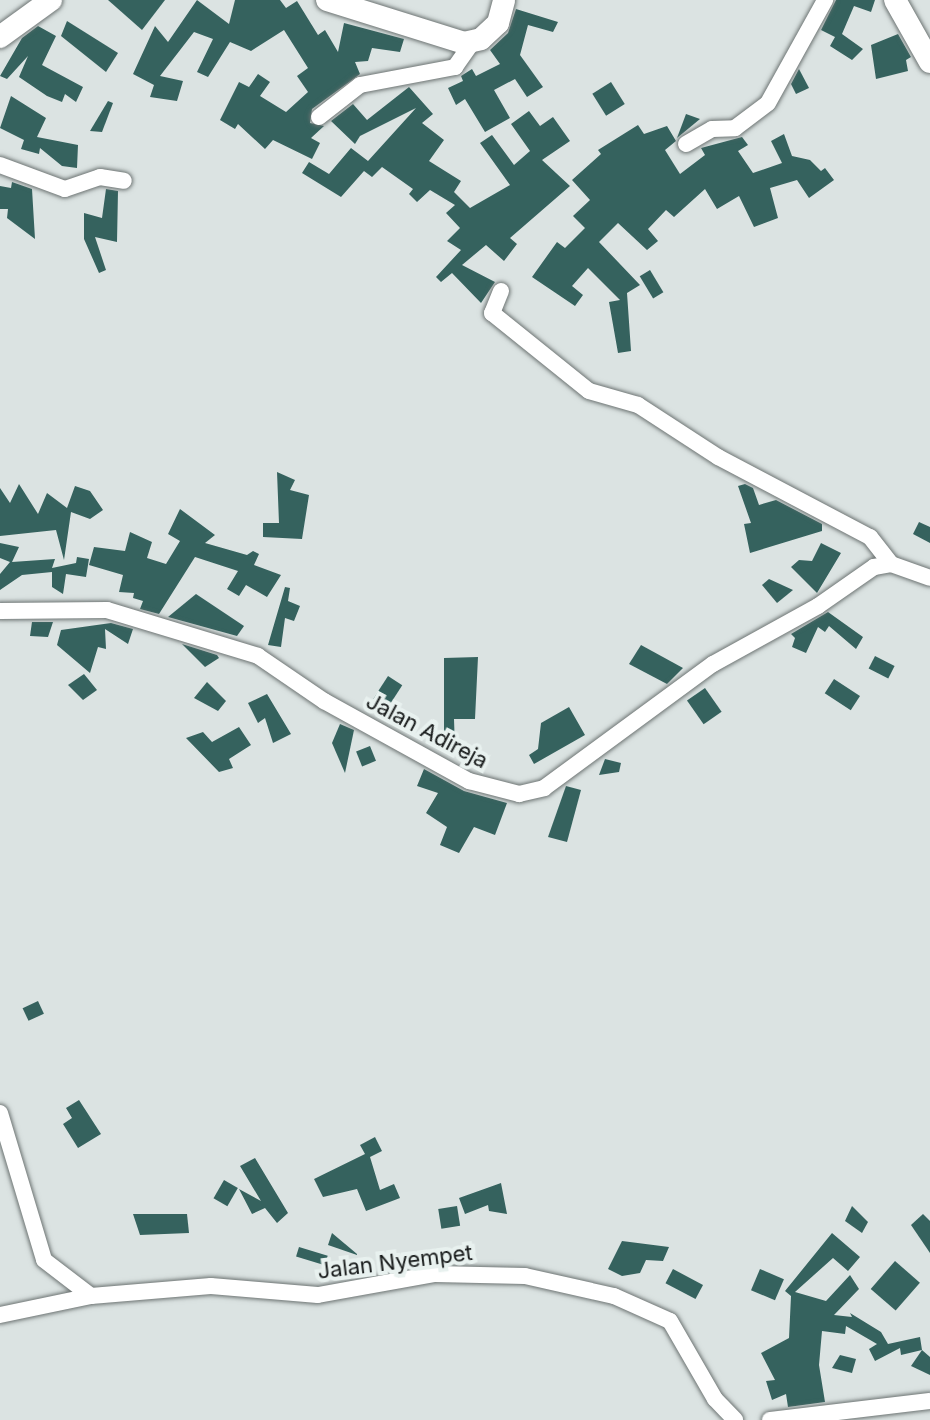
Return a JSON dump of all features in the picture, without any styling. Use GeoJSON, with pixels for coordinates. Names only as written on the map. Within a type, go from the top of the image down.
{"type":"FeatureCollection","features":[{"type":"Feature","properties":{"kind":"street"},"geometry":{"type":"LineString","coordinates":[[0,37],[51,0]]}},
{"type":"Feature","properties":{"kind":"street"},"geometry":{"type":"LineString","coordinates":[[327,0],[447,41],[473,41]]}},
{"type":"Feature","properties":{"kind":"street"},"geometry":{"type":"LineString","coordinates":[[319,117],[360,85],[455,67],[473,41],[498,23],[504,0]]}},
{"type":"Feature","properties":{"kind":"street"},"geometry":{"type":"LineString","coordinates":[[686,144],[712,129],[735,128],[768,103],[825,0]]}},
{"type":"Feature","properties":{"kind":"street"},"geometry":{"type":"LineString","coordinates":[[895,0],[930,62]]}},
{"type":"Feature","properties":{"kind":"street"},"geometry":{"type":"LineString","coordinates":[[0,165],[65,189],[100,177],[124,181]]}},
{"type":"Feature","properties":{"kind":"street"},"geometry":{"type":"LineString","coordinates":[[501,291],[492,313],[589,391],[638,405],[739,469],[870,537],[891,564],[930,578]]}},
{"type":"Feature","properties":{"kind":"street","name":"Jalan Adireja"},"geometry":{"type":"LineString","coordinates":[[0,611],[107,610],[258,656],[324,701],[469,781],[519,794],[544,788],[713,664],[818,606],[874,567],[891,564]]}},
{"type":"Feature","properties":{"kind":"street"},"geometry":{"type":"LineString","coordinates":[[0,1113],[44,1260],[91,1296]]}},
{"type":"Feature","properties":{"kind":"street","name":"Jalan Nyempet"},"geometry":{"type":"LineString","coordinates":[[0,1315],[91,1296],[211,1286],[318,1295],[435,1274],[525,1276],[614,1296],[670,1321],[715,1399],[735,1420]]}},
{"type":"Feature","properties":{"kind":"street"},"geometry":{"type":"LineString","coordinates":[[770,1420],[930,1401]]}},
{"type":"Feature","properties":{"kind":"building"},"geometry":{"type":"Polygon","coordinates":[[[108,0],[165,0],[142,30],[108,0]]]}},
{"type":"Feature","properties":{"kind":"building"},"geometry":{"type":"Polygon","coordinates":[[[197,0],[229,24],[235,0],[280,0],[286,8],[297,1],[318,35],[325,30],[338,52],[344,23],[404,39],[400,52],[372,48],[368,61],[355,62],[360,74],[312,109],[310,123],[324,126],[311,138],[320,143],[312,159],[273,140],[265,149],[238,124],[235,129],[220,120],[239,82],[249,87],[258,74],[270,82],[260,96],[286,112],[308,92],[297,76],[308,68],[284,30],[251,51],[230,42],[208,77],[197,72],[213,39],[194,32],[160,76],[183,81],[177,101],[150,97],[154,85],[133,74],[155,26],[168,42],[197,0]]]}},
{"type":"Feature","properties":{"kind":"building"},"geometry":{"type":"Polygon","coordinates":[[[836,0],[875,0],[871,12],[854,6],[842,34],[863,49],[852,60],[830,46],[835,37],[821,30],[836,0]]]}},
{"type":"Feature","properties":{"kind":"building"},"geometry":{"type":"Polygon","coordinates":[[[516,9],[558,22],[553,32],[528,25],[520,55],[543,87],[527,97],[515,79],[494,90],[510,118],[485,132],[465,99],[456,105],[448,88],[463,81],[461,76],[472,69],[476,76],[500,64],[490,50],[508,33],[516,9]]]}},
{"type":"Feature","properties":{"kind":"building"},"geometry":{"type":"Polygon","coordinates":[[[67,21],[118,53],[106,72],[61,36],[67,21]]]}},
{"type":"Feature","properties":{"kind":"building"},"geometry":{"type":"Polygon","coordinates":[[[38,26],[56,36],[42,65],[83,87],[76,102],[65,94],[62,102],[47,96],[19,77],[28,56],[7,79],[0,76],[22,38],[38,26]]]}},
{"type":"Feature","properties":{"kind":"building"},"geometry":{"type":"Polygon","coordinates":[[[898,34],[911,57],[906,60],[908,71],[876,79],[871,45],[898,34]]]}},
{"type":"Feature","properties":{"kind":"building"},"geometry":{"type":"Polygon","coordinates":[[[799,69],[809,88],[796,94],[791,84],[799,69]]]}},
{"type":"Feature","properties":{"kind":"building"},"geometry":{"type":"Polygon","coordinates":[[[611,82],[625,104],[606,116],[592,94],[611,82]]]}},
{"type":"Feature","properties":{"kind":"building"},"geometry":{"type":"Polygon","coordinates":[[[409,87],[433,114],[422,123],[444,140],[429,161],[461,181],[454,192],[470,208],[510,185],[480,143],[492,135],[514,165],[530,151],[511,124],[529,111],[540,126],[553,117],[570,141],[542,160],[570,186],[510,238],[517,244],[504,261],[486,245],[462,265],[495,282],[481,303],[452,273],[441,282],[436,277],[461,250],[447,241],[460,228],[446,213],[455,205],[430,190],[417,202],[409,194],[413,189],[382,167],[372,177],[364,171],[341,197],[302,173],[309,162],[329,174],[351,148],[368,161],[416,108],[360,136],[355,144],[331,121],[353,104],[367,120],[409,87]]]}},
{"type":"Feature","properties":{"kind":"building"},"geometry":{"type":"Polygon","coordinates":[[[11,96],[46,118],[37,137],[78,145],[77,168],[62,166],[40,148],[39,154],[21,149],[24,140],[0,128],[11,96]]]}},
{"type":"Feature","properties":{"kind":"building"},"geometry":{"type":"Polygon","coordinates":[[[108,101],[113,103],[102,132],[90,131],[108,101]]]}},
{"type":"Feature","properties":{"kind":"building"},"geometry":{"type":"Polygon","coordinates":[[[686,114],[700,119],[677,138],[686,114]]]}},
{"type":"Feature","properties":{"kind":"building"},"geometry":{"type":"Polygon","coordinates":[[[638,125],[644,134],[667,126],[676,141],[665,150],[680,174],[705,155],[701,148],[742,137],[748,145],[738,151],[753,173],[782,163],[771,141],[784,134],[792,156],[810,160],[821,171],[825,168],[834,180],[809,198],[797,180],[770,188],[778,218],[754,227],[739,196],[717,209],[705,189],[674,217],[666,210],[648,229],[658,241],[647,250],[618,223],[599,242],[640,285],[627,293],[631,351],[618,353],[609,302],[620,300],[588,268],[572,286],[583,295],[575,306],[532,277],[557,242],[565,248],[585,228],[573,216],[590,200],[572,180],[601,154],[598,150],[638,125]]]}},
{"type":"Feature","properties":{"kind":"building"},"geometry":{"type":"Polygon","coordinates":[[[12,182],[32,189],[35,239],[7,218],[8,209],[0,209],[0,186],[11,188],[12,182]]]}},
{"type":"Feature","properties":{"kind":"building"},"geometry":{"type":"Polygon","coordinates":[[[106,189],[118,191],[117,242],[95,237],[106,270],[99,273],[84,239],[84,213],[102,218],[106,189]]]}},
{"type":"Feature","properties":{"kind":"building"},"geometry":{"type":"Polygon","coordinates":[[[650,270],[663,292],[653,298],[640,276],[650,270]]]}},
{"type":"Feature","properties":{"kind":"building"},"geometry":{"type":"Polygon","coordinates":[[[277,472],[295,480],[290,490],[309,495],[302,539],[263,537],[263,523],[279,523],[277,472]]]}},
{"type":"Feature","properties":{"kind":"building"},"geometry":{"type":"Polygon","coordinates":[[[19,484],[38,514],[47,493],[67,508],[75,486],[90,491],[103,510],[90,519],[71,512],[64,560],[56,530],[0,536],[0,488],[10,503],[19,484]]]}},
{"type":"Feature","properties":{"kind":"building"},"geometry":{"type":"Polygon","coordinates":[[[745,484],[753,488],[759,505],[776,500],[822,524],[822,531],[750,553],[744,524],[751,523],[738,486],[745,484]]]}},
{"type":"Feature","properties":{"kind":"building"},"geometry":{"type":"Polygon","coordinates":[[[180,509],[215,535],[205,543],[247,555],[253,551],[259,554],[254,565],[281,575],[267,597],[246,585],[239,596],[227,589],[238,571],[195,557],[159,614],[140,609],[143,601],[133,598],[134,593],[119,592],[123,575],[89,565],[94,547],[125,551],[130,532],[152,542],[147,558],[166,564],[180,541],[168,534],[180,509]]]}},
{"type":"Feature","properties":{"kind":"building"},"geometry":{"type":"Polygon","coordinates":[[[919,522],[930,527],[930,543],[913,534],[919,522]]]}},
{"type":"Feature","properties":{"kind":"building"},"geometry":{"type":"Polygon","coordinates":[[[0,543],[19,547],[12,562],[55,559],[52,568],[76,563],[77,557],[89,559],[86,577],[66,574],[63,594],[52,587],[52,572],[22,575],[0,590],[0,574],[10,562],[0,558],[0,543]]]}},
{"type":"Feature","properties":{"kind":"building"},"geometry":{"type":"Polygon","coordinates":[[[821,543],[841,553],[817,593],[791,567],[799,560],[812,561],[821,543]]]}},
{"type":"Feature","properties":{"kind":"building"},"geometry":{"type":"Polygon","coordinates":[[[769,579],[793,590],[777,603],[762,585],[769,579]]]}},
{"type":"Feature","properties":{"kind":"building"},"geometry":{"type":"Polygon","coordinates":[[[285,587],[290,588],[288,601],[300,606],[294,621],[285,618],[281,647],[268,645],[285,587]]]}},
{"type":"Feature","properties":{"kind":"building"},"geometry":{"type":"Polygon","coordinates":[[[196,594],[244,626],[237,636],[168,617],[196,594]]]}},
{"type":"Feature","properties":{"kind":"building"},"geometry":{"type":"Polygon","coordinates":[[[828,612],[863,637],[856,649],[829,626],[825,632],[818,627],[806,653],[792,647],[795,638],[791,634],[828,612]]]}},
{"type":"Feature","properties":{"kind":"building"},"geometry":{"type":"Polygon","coordinates":[[[32,622],[53,622],[48,637],[30,636],[32,622]]]}},
{"type":"Feature","properties":{"kind":"building"},"geometry":{"type":"Polygon","coordinates":[[[111,623],[133,629],[128,644],[105,629],[106,649],[98,647],[90,673],[57,645],[61,630],[111,623]]]}},
{"type":"Feature","properties":{"kind":"building"},"geometry":{"type":"Polygon","coordinates":[[[182,644],[217,655],[219,658],[205,667],[182,644]]]}},
{"type":"Feature","properties":{"kind":"building"},"geometry":{"type":"Polygon","coordinates":[[[641,645],[683,668],[667,684],[629,664],[641,645]]]}},
{"type":"Feature","properties":{"kind":"building"},"geometry":{"type":"Polygon","coordinates":[[[875,656],[895,666],[888,678],[869,668],[875,656]]]}},
{"type":"Feature","properties":{"kind":"building"},"geometry":{"type":"Polygon","coordinates":[[[478,657],[475,719],[454,719],[455,748],[444,749],[444,658],[478,657]]]}},
{"type":"Feature","properties":{"kind":"building"},"geometry":{"type":"Polygon","coordinates":[[[84,674],[97,690],[83,700],[68,685],[84,674]]]}},
{"type":"Feature","properties":{"kind":"building"},"geometry":{"type":"Polygon","coordinates":[[[388,676],[402,685],[388,708],[373,699],[388,676]]]}},
{"type":"Feature","properties":{"kind":"building"},"geometry":{"type":"Polygon","coordinates":[[[834,679],[860,696],[851,710],[825,693],[834,679]]]}},
{"type":"Feature","properties":{"kind":"building"},"geometry":{"type":"Polygon","coordinates":[[[207,682],[226,701],[218,711],[194,698],[207,682]]]}},
{"type":"Feature","properties":{"kind":"building"},"geometry":{"type":"Polygon","coordinates":[[[705,688],[722,712],[704,724],[687,701],[705,688]]]}},
{"type":"Feature","properties":{"kind":"building"},"geometry":{"type":"Polygon","coordinates":[[[267,694],[291,734],[273,743],[265,718],[258,723],[248,703],[267,694]]]}},
{"type":"Feature","properties":{"kind":"building"},"geometry":{"type":"Polygon","coordinates":[[[569,707],[585,735],[534,764],[529,755],[538,749],[541,723],[569,707]]]}},
{"type":"Feature","properties":{"kind":"building"},"geometry":{"type":"Polygon","coordinates":[[[340,724],[354,730],[345,773],[332,743],[340,724]]]}},
{"type":"Feature","properties":{"kind":"building"},"geometry":{"type":"Polygon","coordinates":[[[239,727],[251,745],[229,759],[233,768],[219,772],[186,738],[203,732],[212,742],[239,727]]]}},
{"type":"Feature","properties":{"kind":"building"},"geometry":{"type":"Polygon","coordinates":[[[370,746],[376,761],[362,766],[356,752],[370,746]]]}},
{"type":"Feature","properties":{"kind":"building"},"geometry":{"type":"Polygon","coordinates":[[[605,759],[621,763],[619,772],[599,775],[605,759]]]}},
{"type":"Feature","properties":{"kind":"building"},"geometry":{"type":"Polygon","coordinates":[[[424,769],[464,791],[507,803],[495,835],[474,827],[459,853],[440,845],[447,827],[426,813],[438,793],[417,786],[424,769]]]}},
{"type":"Feature","properties":{"kind":"building"},"geometry":{"type":"Polygon","coordinates":[[[566,786],[581,790],[567,842],[548,837],[566,786]]]}},
{"type":"Feature","properties":{"kind":"building"},"geometry":{"type":"Polygon","coordinates":[[[38,1001],[44,1014],[29,1021],[23,1008],[38,1001]]]}},
{"type":"Feature","properties":{"kind":"building"},"geometry":{"type":"Polygon","coordinates":[[[79,1100],[101,1134],[78,1148],[63,1124],[72,1118],[66,1108],[79,1100]]]}},
{"type":"Feature","properties":{"kind":"building"},"geometry":{"type":"Polygon","coordinates":[[[375,1137],[382,1151],[370,1157],[380,1190],[394,1184],[400,1198],[366,1211],[357,1189],[323,1197],[314,1179],[365,1154],[360,1145],[375,1137]]]}},
{"type":"Feature","properties":{"kind":"building"},"geometry":{"type":"Polygon","coordinates":[[[255,1158],[288,1213],[277,1223],[265,1208],[252,1214],[239,1189],[261,1201],[240,1166],[255,1158]]]}},
{"type":"Feature","properties":{"kind":"building"},"geometry":{"type":"Polygon","coordinates":[[[224,1180],[238,1188],[227,1206],[214,1198],[224,1180]]]}},
{"type":"Feature","properties":{"kind":"building"},"geometry":{"type":"Polygon","coordinates":[[[501,1183],[507,1214],[489,1211],[488,1205],[465,1214],[459,1198],[501,1183]]]}},
{"type":"Feature","properties":{"kind":"building"},"geometry":{"type":"Polygon","coordinates":[[[457,1206],[460,1226],[441,1229],[438,1209],[457,1206]]]}},
{"type":"Feature","properties":{"kind":"building"},"geometry":{"type":"Polygon","coordinates":[[[852,1206],[868,1222],[862,1233],[845,1221],[852,1206]]]}},
{"type":"Feature","properties":{"kind":"building"},"geometry":{"type":"Polygon","coordinates":[[[133,1214],[187,1214],[189,1233],[140,1235],[133,1214]]]}},
{"type":"Feature","properties":{"kind":"building"},"geometry":{"type":"Polygon","coordinates":[[[923,1214],[930,1221],[930,1253],[911,1225],[923,1214]]]}},
{"type":"Feature","properties":{"kind":"building"},"geometry":{"type":"Polygon","coordinates":[[[332,1233],[357,1254],[357,1255],[328,1245],[332,1233]]]}},
{"type":"Feature","properties":{"kind":"building"},"geometry":{"type":"Polygon","coordinates":[[[832,1233],[860,1257],[848,1271],[833,1258],[795,1292],[826,1301],[850,1275],[859,1289],[834,1315],[852,1317],[850,1313],[881,1332],[888,1344],[920,1337],[922,1350],[901,1355],[900,1348],[875,1361],[869,1349],[877,1344],[846,1326],[845,1334],[822,1331],[819,1365],[825,1402],[788,1407],[786,1394],[772,1400],[766,1381],[775,1380],[761,1353],[789,1338],[791,1296],[785,1291],[832,1233]]]}},
{"type":"Feature","properties":{"kind":"building"},"geometry":{"type":"Polygon","coordinates":[[[622,1241],[669,1247],[663,1261],[646,1260],[640,1273],[622,1276],[608,1269],[622,1241]]]}},
{"type":"Feature","properties":{"kind":"building"},"geometry":{"type":"Polygon","coordinates":[[[299,1247],[328,1256],[325,1265],[296,1257],[299,1247]]]}},
{"type":"Feature","properties":{"kind":"building"},"geometry":{"type":"Polygon","coordinates":[[[895,1261],[920,1283],[896,1311],[871,1289],[895,1261]]]}},
{"type":"Feature","properties":{"kind":"building"},"geometry":{"type":"Polygon","coordinates":[[[673,1269],[703,1285],[696,1299],[665,1283],[673,1269]]]}},
{"type":"Feature","properties":{"kind":"building"},"geometry":{"type":"Polygon","coordinates":[[[760,1269],[784,1279],[775,1300],[751,1290],[760,1269]]]}},
{"type":"Feature","properties":{"kind":"building"},"geometry":{"type":"Polygon","coordinates":[[[922,1350],[930,1357],[930,1375],[911,1366],[922,1350]]]}},
{"type":"Feature","properties":{"kind":"building"},"geometry":{"type":"Polygon","coordinates":[[[840,1355],[856,1359],[852,1373],[832,1368],[840,1355]]]}}]}
